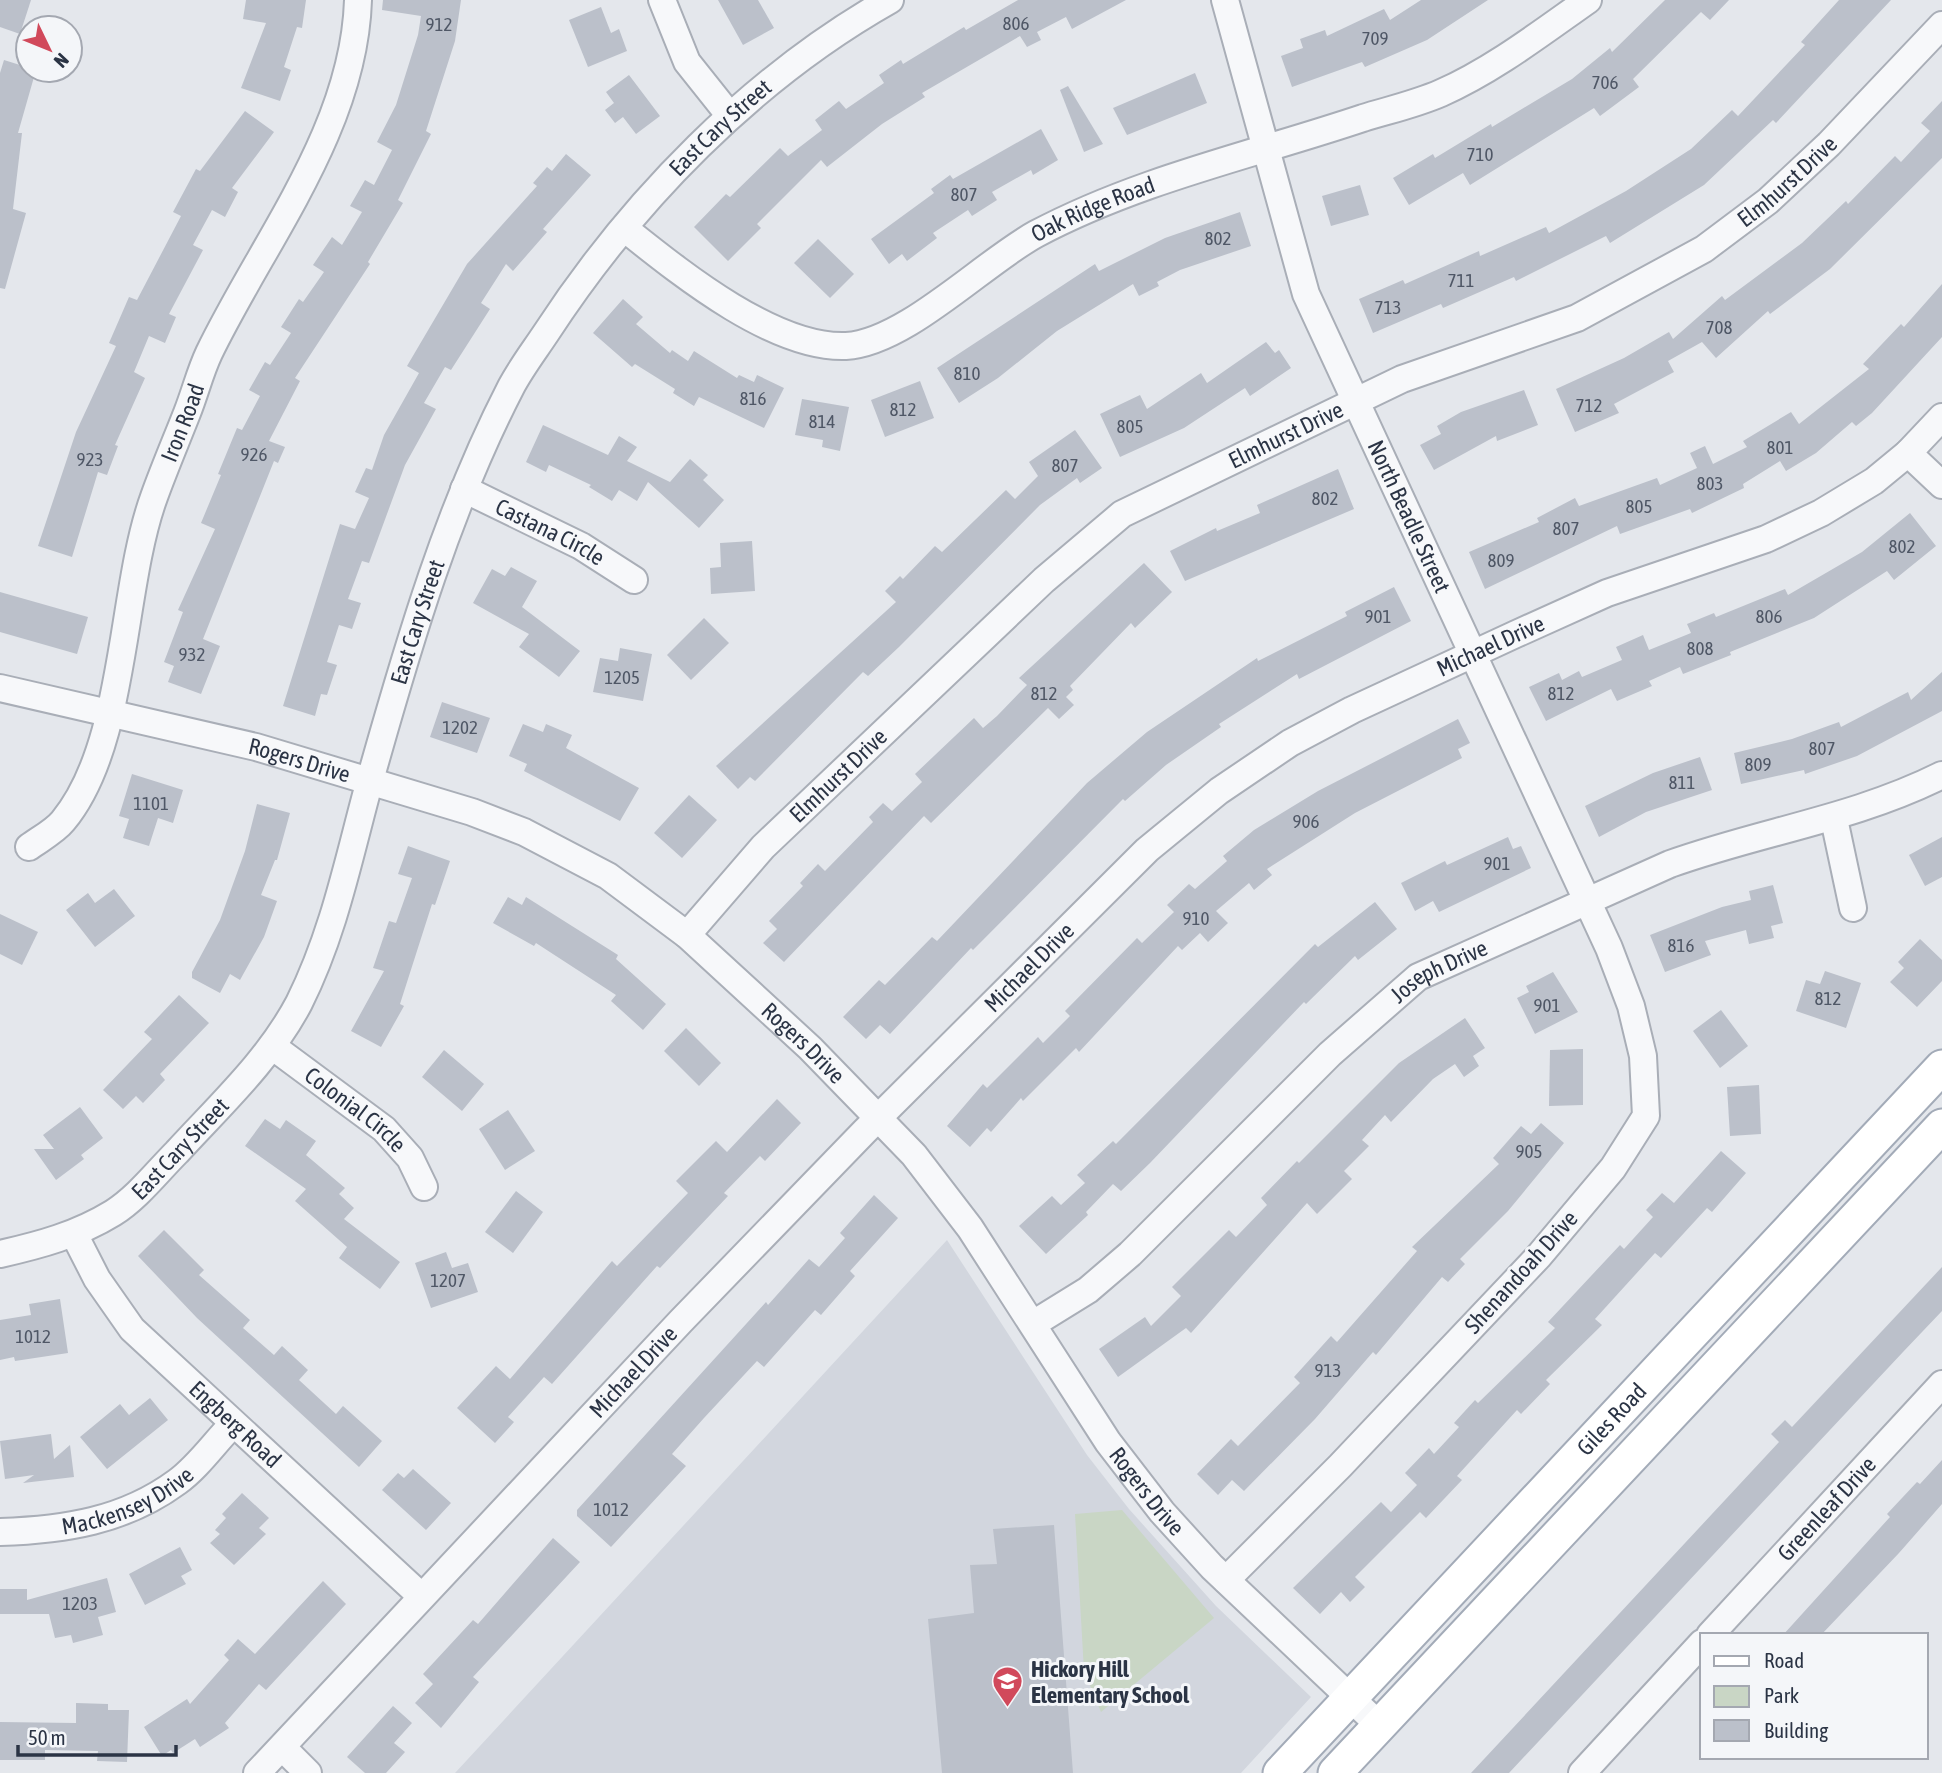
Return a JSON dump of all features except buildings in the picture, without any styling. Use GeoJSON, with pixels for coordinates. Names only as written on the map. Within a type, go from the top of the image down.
{"type":"FeatureCollection","features":[{"type":"Feature","properties":{"kind":"main road","name":"Giles Road"},"geometry":{"type":"LineString","coordinates":[[1280,1773],[1942,1067]]}},
{"type":"Feature","properties":{"kind":"main road","name":"Giles Road"},"geometry":{"type":"LineString","coordinates":[[1335,1773],[1942,1126]]}},
{"type":"Feature","properties":{"kind":"street","name":"Iron Road"},"geometry":{"type":"LineString","coordinates":[[29,847],[61,824],[79,799],[109,714],[153,500],[209,354],[319,152],[339,97],[358,19],[358,0]]}},
{"type":"Feature","properties":{"kind":"street"},"geometry":{"type":"LineString","coordinates":[[662,0],[687,62],[730,116]]}},
{"type":"Feature","properties":{"kind":"street","name":"East Cary Street"},"geometry":{"type":"LineString","coordinates":[[0,1254],[74,1234],[117,1211],[240,1085],[272,1046],[297,1006],[320,957],[346,881],[369,783],[426,595],[464,489],[513,384],[578,283],[624,228],[730,116],[854,22],[890,0]]}},
{"type":"Feature","properties":{"kind":"street","name":"North Beadle Street"},"geometry":{"type":"LineString","coordinates":[[1225,0],[1306,294],[1588,900]]}},
{"type":"Feature","properties":{"kind":"street","name":"Oak Ridge Road"},"geometry":{"type":"LineString","coordinates":[[624,228],[691,281],[752,317],[808,341],[846,346],[890,334],[1035,235],[1104,202],[1177,174],[1441,93],[1519,48],[1588,0]]}},
{"type":"Feature","properties":{"kind":"street","name":"Elmhurst Drive"},"geometry":{"type":"LineString","coordinates":[[687,935],[762,847],[1100,531],[1141,503],[1402,379],[1577,318],[1704,249],[1769,201],[1942,25]]}},
{"type":"Feature","properties":{"kind":"street","name":"Michael Drive"},"geometry":{"type":"LineString","coordinates":[[257,1773],[681,1321],[879,1117],[1147,850],[1219,791],[1303,737],[1352,710],[1607,593],[1766,539],[1821,513],[1874,481],[1909,453],[1942,417]]}},
{"type":"Feature","properties":{"kind":"street"},"geometry":{"type":"LineString","coordinates":[[1909,453],[1942,485]]}},
{"type":"Feature","properties":{"kind":"street","name":"Castana Circle"},"geometry":{"type":"LineString","coordinates":[[464,489],[582,546],[634,580]]}},
{"type":"Feature","properties":{"kind":"street","name":"Rogers Drive"},"geometry":{"type":"LineString","coordinates":[[0,688],[256,747],[472,812],[524,832],[608,876],[687,935],[791,1029],[914,1155],[970,1228],[1108,1442],[1162,1512],[1226,1580],[1379,1726]]}},
{"type":"Feature","properties":{"kind":"street","name":"Joseph Drive"},"geometry":{"type":"LineString","coordinates":[[1033,1324],[1088,1290],[1130,1254],[1330,1054],[1418,976],[1588,900],[1707,851],[1834,818],[1901,795],[1942,775]]}},
{"type":"Feature","properties":{"kind":"street"},"geometry":{"type":"LineString","coordinates":[[1834,818],[1853,908]]}},
{"type":"Feature","properties":{"kind":"street","name":"Shenandoah Drive"},"geometry":{"type":"LineString","coordinates":[[1226,1580],[1340,1466],[1538,1257],[1613,1168],[1646,1116],[1643,1056],[1632,1006],[1588,900]]}},
{"type":"Feature","properties":{"kind":"street","name":"Colonial Circle"},"geometry":{"type":"LineString","coordinates":[[272,1046],[384,1129],[410,1157],[424,1187]]}},
{"type":"Feature","properties":{"kind":"street","name":"Engberg Road"},"geometry":{"type":"LineString","coordinates":[[74,1234],[102,1287],[132,1329],[421,1596]]}},
{"type":"Feature","properties":{"kind":"street","name":"Greenleaf Drive"},"geometry":{"type":"LineString","coordinates":[[1712,1633],[1942,1384]]}},
{"type":"Feature","properties":{"kind":"street","name":"Mackensey Drive"},"geometry":{"type":"LineString","coordinates":[[0,1532],[55,1530],[116,1516],[178,1481],[233,1424]]}},
{"type":"Feature","properties":{"kind":"street"},"geometry":{"type":"LineString","coordinates":[[1582,1773],[1700,1645]]}},
{"type":"Feature","properties":{"kind":"street"},"geometry":{"type":"LineString","coordinates":[[283,1748],[308,1773]]}},
{"type":"Feature","properties":{"kind":"shaded area"},"geometry":{"type":"Polygon","coordinates":[[[947,1240],[1087,1455],[1129,1509],[1216,1606],[1311,1697],[1241,1773],[455,1773],[947,1240]]]}},
{"type":"Feature","properties":{"kind":"green space"},"geometry":{"type":"Polygon","coordinates":[[[1122,1510],[1214,1618],[1101,1712],[1084,1671],[1075,1514],[1122,1510]]]}},
{"type":"Feature","properties":{"kind":"place","name":"Hickory Hill Elementary School"},"geometry":{"type":"Point","coordinates":[1008,1709]}}]}
